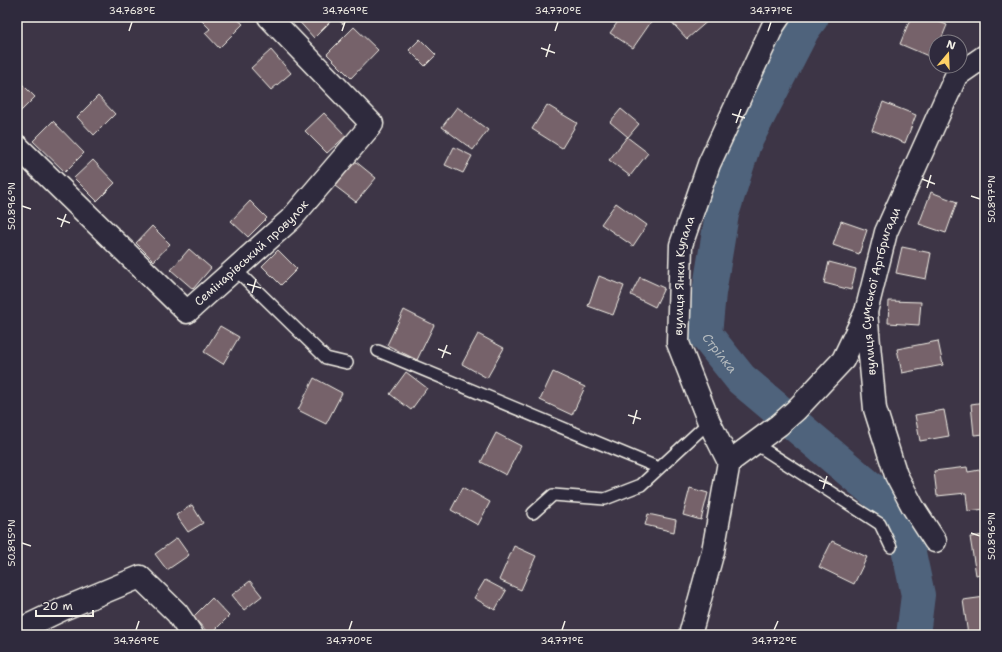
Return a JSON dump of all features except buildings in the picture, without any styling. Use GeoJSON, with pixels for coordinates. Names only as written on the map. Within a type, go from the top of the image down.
{"type":"FeatureCollection","features":[{"type":"Feature","properties":{"kind":"street","name":"Семінарівський провулок"},"geometry":{"type":"LineString","coordinates":[[17,146],[187,312],[291,219],[372,124],[269,17]]}},
{"type":"Feature","properties":{"kind":"street","name":"вулиця Янки Купала"},"geometry":{"type":"LineString","coordinates":[[729,462],[709,422],[678,343],[681,245],[709,164],[772,20]]}},
{"type":"Feature","properties":{"kind":"street","name":"вулиця Сумської Артбригади"},"geometry":{"type":"LineString","coordinates":[[935,541],[912,507],[896,475],[875,409],[866,312],[886,232],[956,76],[985,56]]}},
{"type":"Feature","properties":{"kind":"street"},"geometry":{"type":"LineString","coordinates":[[690,635],[713,551],[729,462],[779,425],[796,410],[843,360],[866,312]]}},
{"type":"Feature","properties":{"kind":"street"},"geometry":{"type":"LineString","coordinates":[[17,631],[63,609],[140,577],[177,613],[192,635]]}},
{"type":"Feature","properties":{"kind":"lane"},"geometry":{"type":"LineString","coordinates":[[235,269],[326,358],[346,363]]}},
{"type":"Feature","properties":{"kind":"lane"},"geometry":{"type":"LineString","coordinates":[[378,351],[659,468]]}},
{"type":"Feature","properties":{"kind":"lane"},"geometry":{"type":"LineString","coordinates":[[532,512],[553,494],[606,499],[641,485],[709,422]]}},
{"type":"Feature","properties":{"kind":"lane"},"geometry":{"type":"LineString","coordinates":[[754,443],[880,524],[891,547]]}},
{"type":"Feature","properties":{"kind":"waterway","name":"Стрілка"},"geometry":{"type":"LineString","coordinates":[[812,17],[803,29],[744,144],[722,214],[709,293],[705,334],[741,379],[881,497],[908,548],[918,595],[913,635]]}}]}
